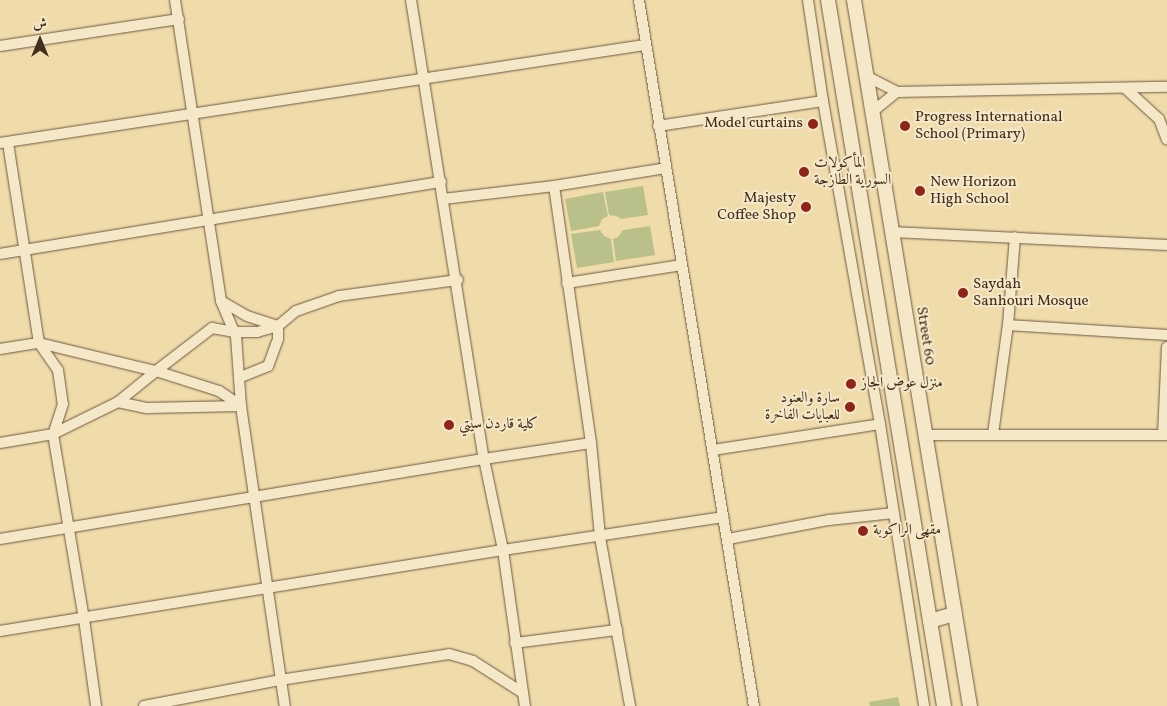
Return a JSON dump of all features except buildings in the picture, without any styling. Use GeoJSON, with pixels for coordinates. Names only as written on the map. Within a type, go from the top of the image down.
{"type":"FeatureCollection","features":[{"type":"Feature","properties":{"kind":"main road"},"geometry":{"type":"LineString","coordinates":[[828,0],[944,706]]}},
{"type":"Feature","properties":{"kind":"main road","name":"Street 60"},"geometry":{"type":"LineString","coordinates":[[854,0],[970,706]]}},
{"type":"Feature","properties":{"kind":"main road"},"geometry":{"type":"LineString","coordinates":[[930,621],[955,614]]}},
{"type":"Feature","properties":{"kind":"street"},"geometry":{"type":"LineString","coordinates":[[175,0],[194,113],[221,301],[234,332],[241,406],[285,706]]}},
{"type":"Feature","properties":{"kind":"street"},"geometry":{"type":"LineString","coordinates":[[411,0],[458,280],[484,459],[503,550],[525,706]]}},
{"type":"Feature","properties":{"kind":"street"},"geometry":{"type":"LineString","coordinates":[[639,0],[658,126],[728,539],[754,706]]}},
{"type":"Feature","properties":{"kind":"street"},"geometry":{"type":"LineString","coordinates":[[808,0],[823,101],[880,424],[924,706]]}},
{"type":"Feature","properties":{"kind":"street"},"geometry":{"type":"LineString","coordinates":[[0,46],[179,19]]}},
{"type":"Feature","properties":{"kind":"street"},"geometry":{"type":"LineString","coordinates":[[96,706],[84,619],[53,434],[63,404],[58,370],[38,343],[24,250],[4,143],[645,45]]}},
{"type":"Feature","properties":{"kind":"street"},"geometry":{"type":"LineString","coordinates":[[866,76],[897,92],[1167,86]]}},
{"type":"Feature","properties":{"kind":"street"},"geometry":{"type":"LineString","coordinates":[[1125,88],[1159,119],[1167,140]]}},
{"type":"Feature","properties":{"kind":"street"},"geometry":{"type":"LineString","coordinates":[[872,112],[897,92]]}},
{"type":"Feature","properties":{"kind":"street"},"geometry":{"type":"LineString","coordinates":[[658,126],[823,101]]}},
{"type":"Feature","properties":{"kind":"street"},"geometry":{"type":"LineString","coordinates":[[443,199],[554,186],[666,168]]}},
{"type":"Feature","properties":{"kind":"street"},"geometry":{"type":"LineString","coordinates":[[0,254],[209,218],[441,182]]}},
{"type":"Feature","properties":{"kind":"street"},"geometry":{"type":"LineString","coordinates":[[554,186],[591,443],[600,537],[630,706]]}},
{"type":"Feature","properties":{"kind":"street"},"geometry":{"type":"LineString","coordinates":[[891,232],[1015,236],[1167,245]]}},
{"type":"Feature","properties":{"kind":"street"},"geometry":{"type":"LineString","coordinates":[[994,434],[1008,325],[1015,236]]}},
{"type":"Feature","properties":{"kind":"street"},"geometry":{"type":"LineString","coordinates":[[567,283],[682,265]]}},
{"type":"Feature","properties":{"kind":"street"},"geometry":{"type":"LineString","coordinates":[[0,443],[53,434],[118,402],[156,370],[212,328],[234,332],[257,332],[278,326],[296,311],[338,296],[458,280]]}},
{"type":"Feature","properties":{"kind":"street"},"geometry":{"type":"LineString","coordinates":[[221,301],[247,316],[278,326]]}},
{"type":"Feature","properties":{"kind":"street"},"geometry":{"type":"LineString","coordinates":[[1008,325],[1167,335]]}},
{"type":"Feature","properties":{"kind":"street"},"geometry":{"type":"LineString","coordinates":[[239,378],[268,366],[278,339],[278,326]]}},
{"type":"Feature","properties":{"kind":"street"},"geometry":{"type":"LineString","coordinates":[[0,349],[38,343],[156,370],[219,391],[241,406]]}},
{"type":"Feature","properties":{"kind":"street"},"geometry":{"type":"LineString","coordinates":[[926,435],[1165,435],[1167,347]]}},
{"type":"Feature","properties":{"kind":"street"},"geometry":{"type":"LineString","coordinates":[[118,402],[147,408],[241,406]]}},
{"type":"Feature","properties":{"kind":"street"},"geometry":{"type":"LineString","coordinates":[[712,450],[880,424]]}},
{"type":"Feature","properties":{"kind":"street"},"geometry":{"type":"LineString","coordinates":[[0,539],[591,443]]}},
{"type":"Feature","properties":{"kind":"street"},"geometry":{"type":"LineString","coordinates":[[728,539],[829,520],[894,513]]}},
{"type":"Feature","properties":{"kind":"street"},"geometry":{"type":"LineString","coordinates":[[0,631],[268,590],[503,550],[724,517]]}},
{"type":"Feature","properties":{"kind":"street"},"geometry":{"type":"LineString","coordinates":[[515,643],[617,630]]}},
{"type":"Feature","properties":{"kind":"street"},"geometry":{"type":"LineString","coordinates":[[144,706],[280,680],[449,654],[473,661],[523,693]]}},
{"type":"Feature","properties":{"kind":"green space"},"geometry":{"type":"Polygon","coordinates":[[[643,186],[648,215],[621,219],[609,215],[605,192],[643,186]]]}},
{"type":"Feature","properties":{"kind":"green space"},"geometry":{"type":"Polygon","coordinates":[[[603,192],[608,216],[602,219],[599,226],[571,231],[565,199],[603,192]]]}},
{"type":"Feature","properties":{"kind":"green space"},"geometry":{"type":"Polygon","coordinates":[[[650,226],[655,255],[616,261],[613,239],[618,237],[623,230],[650,226]]]}},
{"type":"Feature","properties":{"kind":"green space"},"geometry":{"type":"Polygon","coordinates":[[[600,230],[604,236],[611,239],[614,262],[577,268],[571,234],[600,230]]]}},
{"type":"Feature","properties":{"kind":"green space"},"geometry":{"type":"Polygon","coordinates":[[[898,697],[900,706],[870,706],[869,702],[898,697]]]}},
{"type":"Feature","properties":{"kind":"place","name":"Model curtains"},"geometry":{"type":"Point","coordinates":[813,124]}},
{"type":"Feature","properties":{"kind":"place","name":"Progress International School (Primary)"},"geometry":{"type":"Point","coordinates":[905,126]}},
{"type":"Feature","properties":{"kind":"place","name":"المأكولات السورية الطازجة"},"geometry":{"type":"Point","coordinates":[804,172]}},
{"type":"Feature","properties":{"kind":"place","name":"New Horizon High School"},"geometry":{"type":"Point","coordinates":[920,191]}},
{"type":"Feature","properties":{"kind":"place","name":"Majesty Coffee Shop"},"geometry":{"type":"Point","coordinates":[806,207]}},
{"type":"Feature","properties":{"kind":"place","name":"Saydah Sanhouri Mosque"},"geometry":{"type":"Point","coordinates":[963,293]}},
{"type":"Feature","properties":{"kind":"place","name":"منزل عوض الجاز"},"geometry":{"type":"Point","coordinates":[851,384]}},
{"type":"Feature","properties":{"kind":"place","name":"سارة والعنود للعبايات الفاخرة"},"geometry":{"type":"Point","coordinates":[850,407]}},
{"type":"Feature","properties":{"kind":"place","name":"كلية قاردن سيتي"},"geometry":{"type":"Point","coordinates":[449,425]}},
{"type":"Feature","properties":{"kind":"place","name":"مقهى الراكوبة"},"geometry":{"type":"Point","coordinates":[863,531]}}]}
